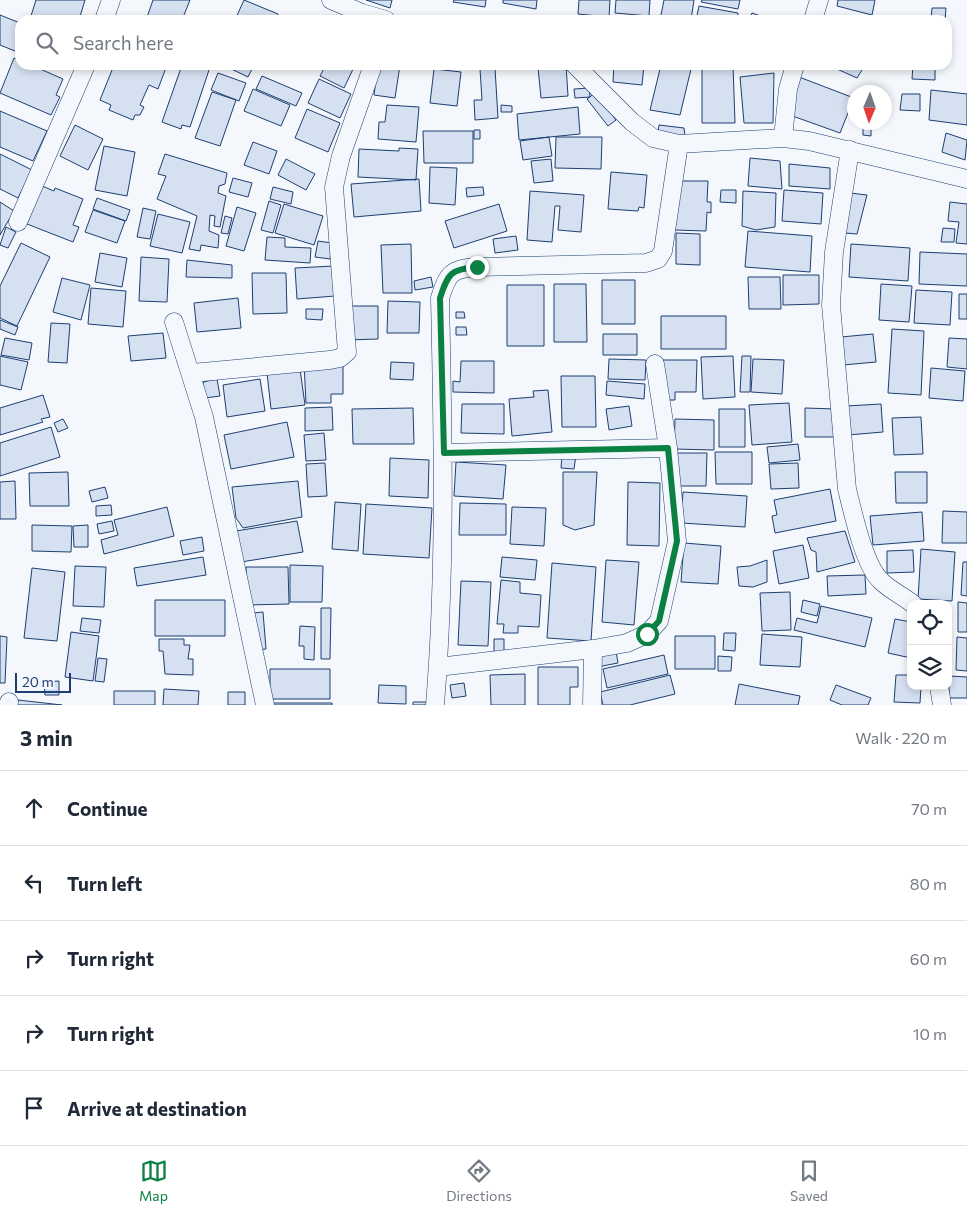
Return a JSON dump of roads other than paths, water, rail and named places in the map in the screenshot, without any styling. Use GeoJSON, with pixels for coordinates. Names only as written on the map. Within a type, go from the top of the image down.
{"type":"FeatureCollection","features":[{"type":"Feature","properties":{"kind":"street"},"geometry":{"type":"LineString","coordinates":[[106,15],[111,0]]}},
{"type":"Feature","properties":{"kind":"street"},"geometry":{"type":"LineString","coordinates":[[331,0],[369,15]]}},
{"type":"Feature","properties":{"kind":"street"},"geometry":{"type":"LineString","coordinates":[[816,15],[820,0]]}},
{"type":"Feature","properties":{"kind":"street"},"geometry":{"type":"LineString","coordinates":[[18,222],[84,70]]}},
{"type":"Feature","properties":{"kind":"street"},"geometry":{"type":"LineString","coordinates":[[192,373],[330,360],[340,358],[347,352],[334,187],[341,156],[372,70]]}},
{"type":"Feature","properties":{"kind":"street"},"geometry":{"type":"LineString","coordinates":[[580,70],[632,122],[653,138],[679,144],[783,138],[850,150],[967,180]]}},
{"type":"Feature","properties":{"kind":"street"},"geometry":{"type":"LineString","coordinates":[[783,138],[788,89],[794,70]]}},
{"type":"Feature","properties":{"kind":"street"},"geometry":{"type":"LineString","coordinates":[[435,705],[438,667],[444,453],[440,298],[446,278],[458,269],[477,267],[646,263],[658,259],[663,251],[679,144]]}},
{"type":"Feature","properties":{"kind":"street"},"geometry":{"type":"LineString","coordinates":[[850,150],[834,252],[831,305],[848,489],[854,517],[872,571],[881,581],[907,600]]}},
{"type":"Feature","properties":{"kind":"street"},"geometry":{"type":"LineString","coordinates":[[174,322],[192,373],[206,426],[265,705]]}},
{"type":"Feature","properties":{"kind":"street"},"geometry":{"type":"LineString","coordinates":[[438,667],[594,649],[627,643],[647,634],[659,621],[677,541],[668,448],[655,364]]}},
{"type":"Feature","properties":{"kind":"street"},"geometry":{"type":"LineString","coordinates":[[444,453],[668,448]]}},
{"type":"Feature","properties":{"kind":"street"},"geometry":{"type":"LineString","coordinates":[[592,705],[594,649]]}},
{"type":"Feature","properties":{"kind":"street"},"geometry":{"type":"LineString","coordinates":[[940,690],[942,705]]}}]}
